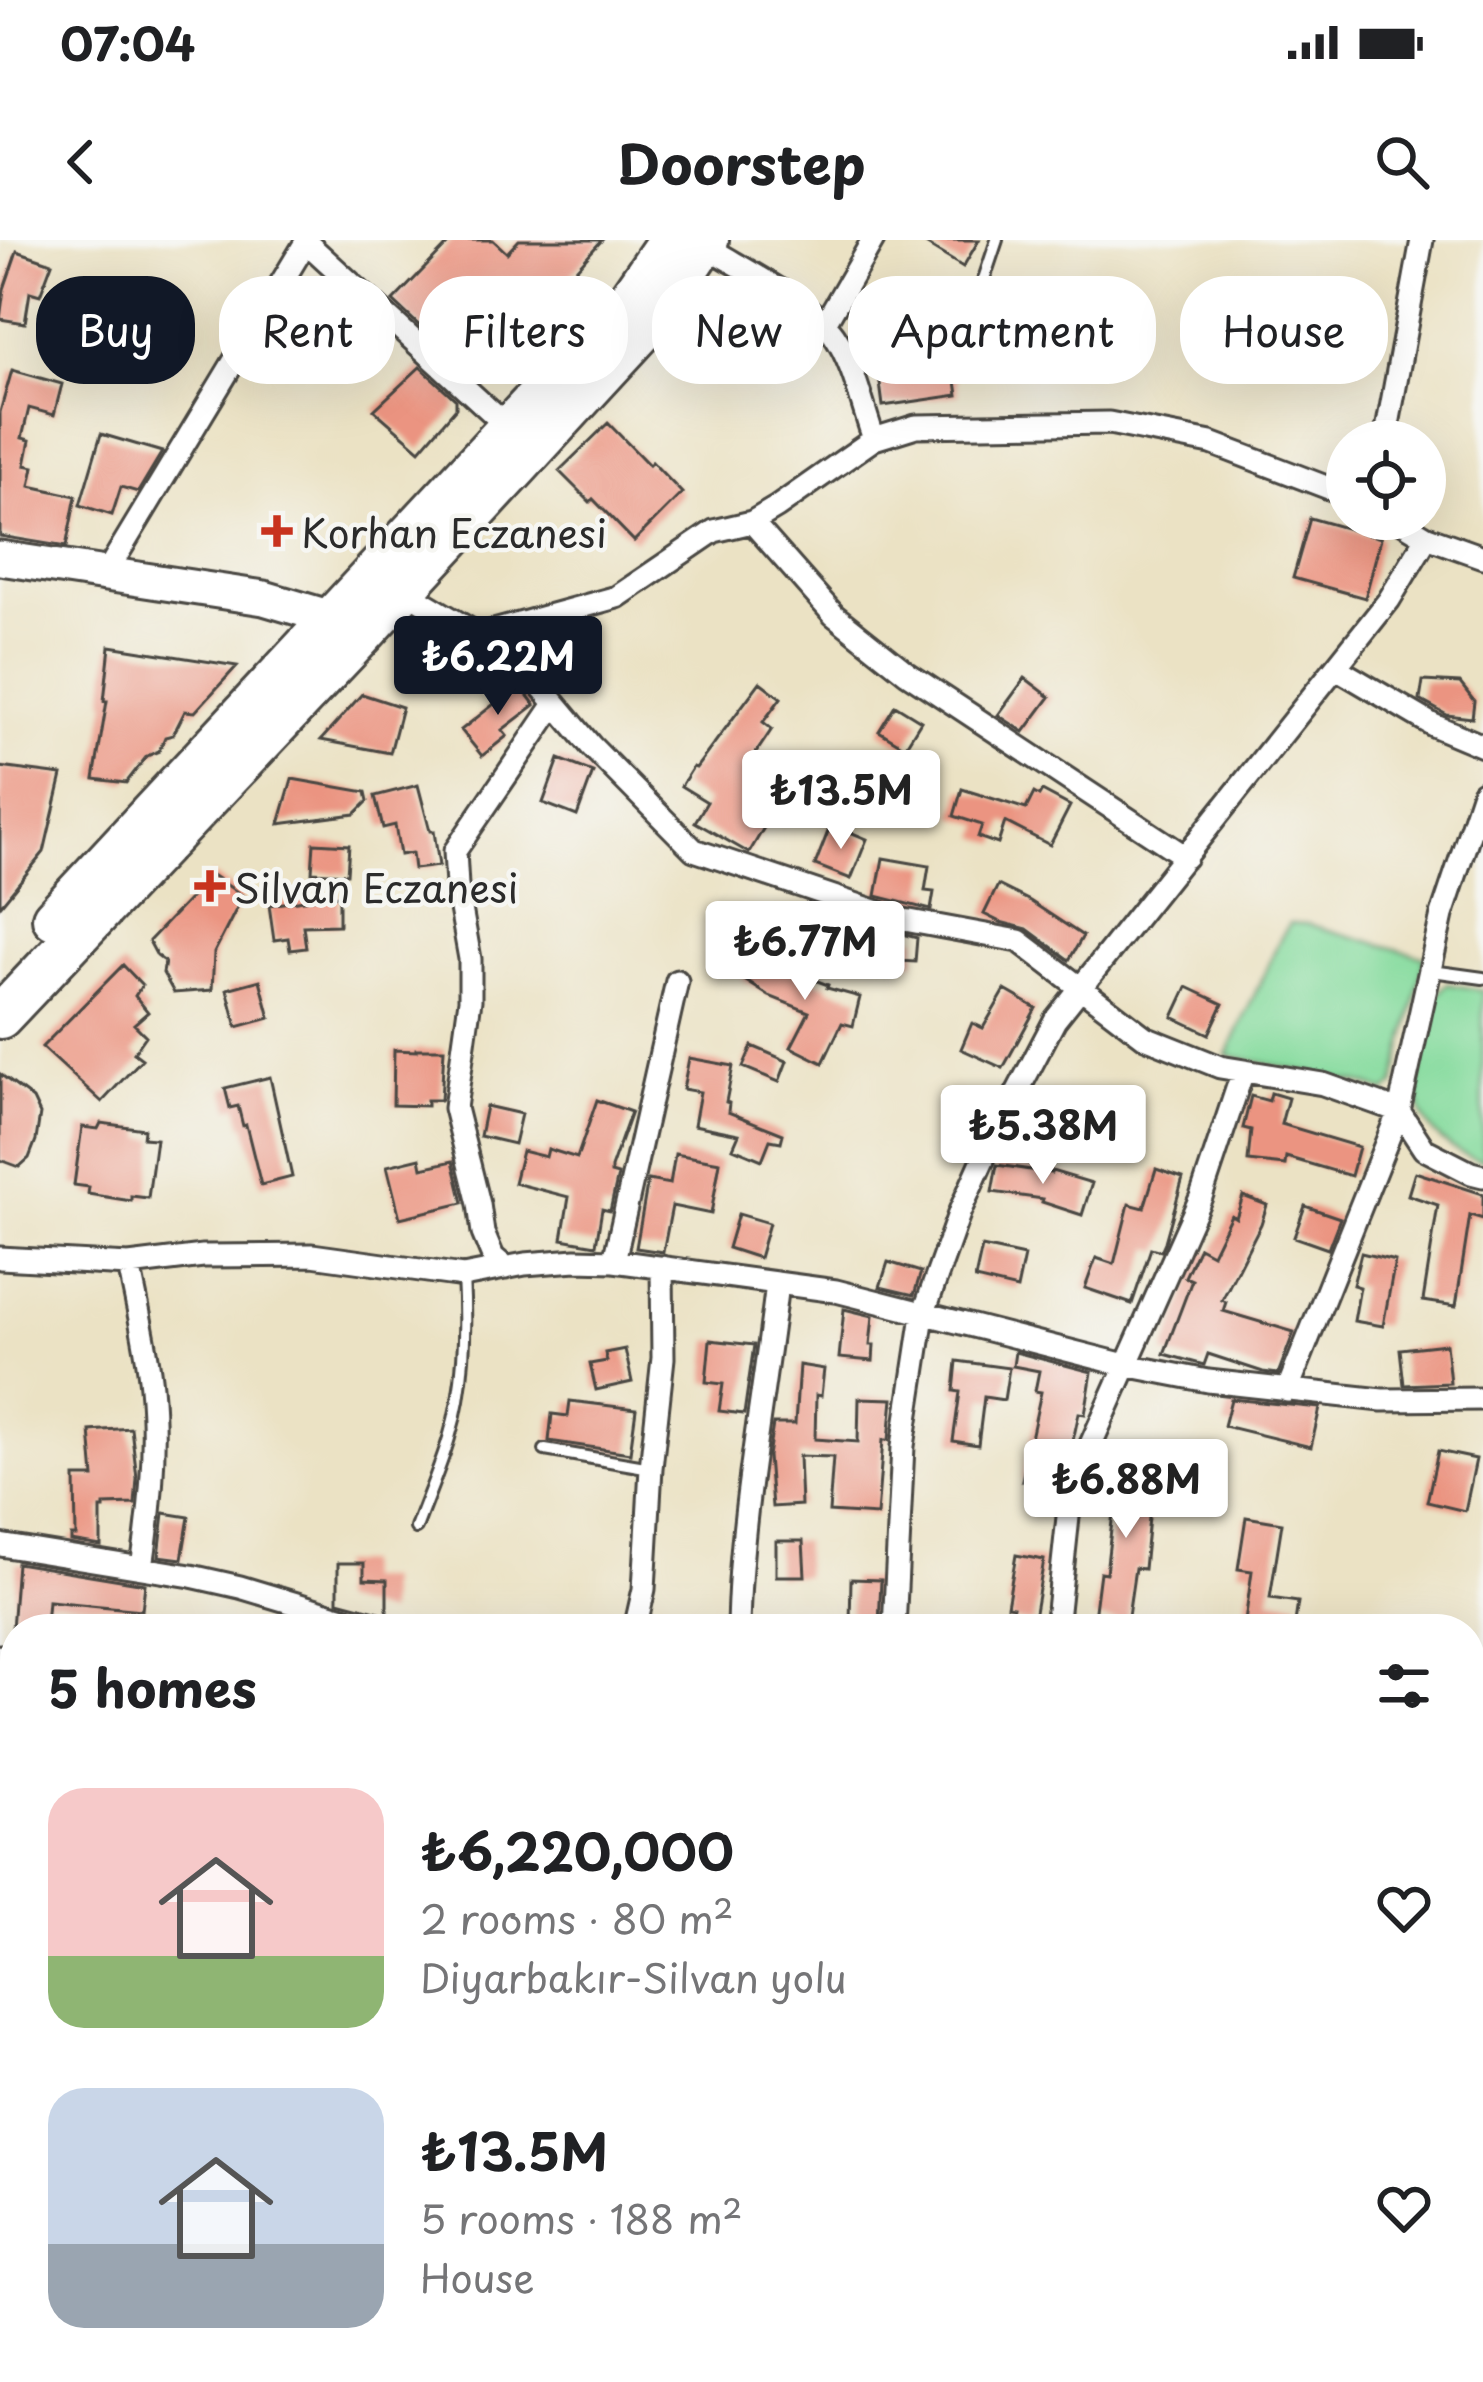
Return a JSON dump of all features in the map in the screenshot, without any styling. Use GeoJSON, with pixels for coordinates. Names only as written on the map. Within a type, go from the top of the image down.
{"type":"FeatureCollection","features":[{"type":"Feature","properties":{"kind":"highway"},"geometry":{"type":"LineString","coordinates":[[0,1017],[346,629],[510,429],[630,298],[694,242]]}},
{"type":"Feature","properties":{"kind":"highway"},"geometry":{"type":"LineString","coordinates":[[0,975],[346,629],[403,590],[655,317],[694,242]]}},
{"type":"Feature","properties":{"kind":"street"},"geometry":{"type":"LineString","coordinates":[[825,323],[873,240]]}},
{"type":"Feature","properties":{"kind":"street"},"geometry":{"type":"LineString","coordinates":[[1389,420],[1422,240]]}},
{"type":"Feature","properties":{"kind":"street"},"geometry":{"type":"LineString","coordinates":[[105,575],[309,241],[510,429]]}},
{"type":"Feature","properties":{"kind":"street"},"geometry":{"type":"LineString","coordinates":[[694,242],[825,323],[844,356],[874,439]]}},
{"type":"Feature","properties":{"kind":"street"},"geometry":{"type":"LineString","coordinates":[[479,634],[617,597],[714,531],[752,522],[874,439],[916,426],[1109,422],[1211,442],[1326,487]]}},
{"type":"Feature","properties":{"kind":"street"},"geometry":{"type":"LineString","coordinates":[[752,522],[834,615],[907,673],[1186,857]]}},
{"type":"Feature","properties":{"kind":"street"},"geometry":{"type":"LineString","coordinates":[[895,1614],[903,1446],[922,1315],[989,1147],[1055,1020],[1389,600],[1425,540]]}},
{"type":"Feature","properties":{"kind":"street"},"geometry":{"type":"LineString","coordinates":[[1435,540],[1483,557]]}},
{"type":"Feature","properties":{"kind":"street"},"geometry":{"type":"LineString","coordinates":[[0,559],[264,598],[346,629]]}},
{"type":"Feature","properties":{"kind":"street"},"geometry":{"type":"LineString","coordinates":[[403,590],[524,666],[591,746],[694,850],[899,919],[1019,941],[1144,1037],[1220,1067],[1323,1084],[1399,1111],[1424,1149],[1483,1176]]}},
{"type":"Feature","properties":{"kind":"street"},"geometry":{"type":"LineString","coordinates":[[1336,668],[1433,724],[1483,746]]}},
{"type":"Feature","properties":{"kind":"street"},"geometry":{"type":"LineString","coordinates":[[506,1268],[493,1257],[483,1232],[455,1108],[470,1000],[470,959],[455,851],[555,704]]}},
{"type":"Feature","properties":{"kind":"street"},"geometry":{"type":"LineString","coordinates":[[1287,1391],[1399,1111],[1442,915],[1483,792]]}},
{"type":"Feature","properties":{"kind":"street"},"geometry":{"type":"LineString","coordinates":[[614,1261],[677,981]]}},
{"type":"Feature","properties":{"kind":"street"},"geometry":{"type":"LineString","coordinates":[[1057,1614],[1070,1489],[1201,1197],[1243,1071]]}},
{"type":"Feature","properties":{"kind":"street"},"geometry":{"type":"LineString","coordinates":[[0,1258],[129,1265],[203,1256],[312,1255],[463,1276],[576,1260],[614,1261],[836,1291],[1125,1365],[1208,1381],[1382,1400],[1483,1400]]}},
{"type":"Feature","properties":{"kind":"street"},"geometry":{"type":"LineString","coordinates":[[129,1265],[148,1356],[153,1423],[152,1487],[142,1567]]}},
{"type":"Feature","properties":{"kind":"street"},"geometry":{"type":"LineString","coordinates":[[638,1614],[663,1358],[662,1267]]}},
{"type":"Feature","properties":{"kind":"street"},"geometry":{"type":"LineString","coordinates":[[738,1614],[740,1560],[777,1283]]}},
{"type":"Feature","properties":{"kind":"street"},"geometry":{"type":"LineString","coordinates":[[0,1545],[240,1587],[330,1614]]}},
{"type":"Feature","properties":{"kind":"lane"},"geometry":{"type":"LineString","coordinates":[[985,276],[997,240]]}},
{"type":"Feature","properties":{"kind":"lane"},"geometry":{"type":"LineString","coordinates":[[1432,971],[1483,978]]}},
{"type":"Feature","properties":{"kind":"lane"},"geometry":{"type":"LineString","coordinates":[[416,1528],[450,1436],[457,1401],[465,1330],[463,1276]]}},
{"type":"Feature","properties":{"kind":"lane"},"geometry":{"type":"LineString","coordinates":[[544,1450],[651,1468]]}},
{"type":"Feature","properties":{"kind":"green space"},"geometry":{"type":"Polygon","coordinates":[[[1290,923],[1425,957],[1394,1086],[1385,1092],[1227,1055],[1290,923]]]}},
{"type":"Feature","properties":{"kind":"green space"},"geometry":{"type":"Polygon","coordinates":[[[1447,984],[1483,990],[1483,1161],[1441,1140],[1421,1112],[1422,1059],[1435,1001],[1447,984]]]}},
{"type":"Feature","properties":{"kind":"building"},"geometry":{"type":"Polygon","coordinates":[[[452,240],[493,240],[507,253],[519,240],[602,240],[570,276],[419,276],[419,325],[395,299],[452,240]]]}},
{"type":"Feature","properties":{"kind":"building"},"geometry":{"type":"Polygon","coordinates":[[[919,240],[979,240],[963,267],[919,240]]]}},
{"type":"Feature","properties":{"kind":"building"},"geometry":{"type":"Polygon","coordinates":[[[17,251],[52,263],[47,276],[36,276],[36,294],[30,292],[25,323],[0,319],[17,251]]]}},
{"type":"Feature","properties":{"kind":"building"},"geometry":{"type":"Polygon","coordinates":[[[419,368],[419,384],[439,384],[456,400],[456,408],[420,450],[374,410],[419,368]]]}},
{"type":"Feature","properties":{"kind":"building"},"geometry":{"type":"Polygon","coordinates":[[[12,370],[36,377],[36,384],[62,384],[54,415],[29,408],[22,438],[30,440],[25,465],[34,467],[30,486],[76,496],[66,547],[0,536],[0,412],[12,370]]]}},
{"type":"Feature","properties":{"kind":"building"},"geometry":{"type":"Polygon","coordinates":[[[880,384],[956,384],[958,395],[883,406],[880,384]]]}},
{"type":"Feature","properties":{"kind":"building"},"geometry":{"type":"Polygon","coordinates":[[[608,423],[682,493],[634,541],[559,471],[608,423]]]}},
{"type":"Feature","properties":{"kind":"building"},"geometry":{"type":"Polygon","coordinates":[[[101,434],[162,452],[138,492],[121,487],[112,515],[80,505],[101,434]]]}},
{"type":"Feature","properties":{"kind":"building"},"geometry":{"type":"Polygon","coordinates":[[[1310,518],[1326,523],[1326,540],[1380,540],[1365,598],[1293,578],[1310,518]]]}},
{"type":"Feature","properties":{"kind":"building"},"geometry":{"type":"Polygon","coordinates":[[[110,646],[237,666],[195,712],[185,711],[173,735],[165,737],[159,751],[147,756],[126,783],[94,779],[110,646]]]}},
{"type":"Feature","properties":{"kind":"building"},"geometry":{"type":"Polygon","coordinates":[[[1025,678],[1050,697],[1024,732],[998,715],[1025,678]]]}},
{"type":"Feature","properties":{"kind":"building"},"geometry":{"type":"Polygon","coordinates":[[[515,679],[535,705],[502,730],[507,736],[482,756],[461,730],[498,701],[494,695],[515,679]]]}},
{"type":"Feature","properties":{"kind":"building"},"geometry":{"type":"Polygon","coordinates":[[[1423,681],[1460,683],[1474,701],[1472,718],[1447,715],[1420,700],[1423,681]]]}},
{"type":"Feature","properties":{"kind":"building"},"geometry":{"type":"Polygon","coordinates":[[[760,682],[781,698],[763,722],[772,729],[750,762],[789,785],[749,853],[695,822],[707,802],[681,786],[760,682]]]}},
{"type":"Feature","properties":{"kind":"building"},"geometry":{"type":"Polygon","coordinates":[[[362,694],[402,707],[390,753],[321,740],[362,694]]]}},
{"type":"Feature","properties":{"kind":"building"},"geometry":{"type":"Polygon","coordinates":[[[895,705],[921,721],[905,747],[879,731],[895,705]]]}},
{"type":"Feature","properties":{"kind":"building"},"geometry":{"type":"Polygon","coordinates":[[[559,759],[593,772],[577,816],[543,803],[559,759]]]}},
{"type":"Feature","properties":{"kind":"building"},"geometry":{"type":"Polygon","coordinates":[[[838,761],[854,771],[838,795],[823,785],[838,761]]]}},
{"type":"Feature","properties":{"kind":"building"},"geometry":{"type":"Polygon","coordinates":[[[0,767],[62,775],[44,852],[0,906],[0,767]]]}},
{"type":"Feature","properties":{"kind":"building"},"geometry":{"type":"Polygon","coordinates":[[[292,779],[366,792],[368,801],[355,814],[279,824],[292,779]]]}},
{"type":"Feature","properties":{"kind":"building"},"geometry":{"type":"Polygon","coordinates":[[[418,785],[430,831],[434,831],[439,866],[414,869],[412,853],[400,855],[395,825],[383,828],[375,796],[418,785]]]}},
{"type":"Feature","properties":{"kind":"building"},"geometry":{"type":"Polygon","coordinates":[[[962,789],[1026,809],[1034,793],[1039,796],[1042,791],[1070,806],[1050,845],[1005,822],[998,844],[978,837],[982,825],[954,816],[962,789]]]}},
{"type":"Feature","properties":{"kind":"building"},"geometry":{"type":"Polygon","coordinates":[[[831,824],[867,839],[851,879],[815,865],[831,824]]]}},
{"type":"Feature","properties":{"kind":"building"},"geometry":{"type":"Polygon","coordinates":[[[314,843],[349,845],[347,874],[312,872],[314,843]]]}},
{"type":"Feature","properties":{"kind":"building"},"geometry":{"type":"Polygon","coordinates":[[[883,858],[929,866],[925,891],[934,892],[931,910],[876,896],[883,858]]]}},
{"type":"Feature","properties":{"kind":"building"},"geometry":{"type":"Polygon","coordinates":[[[212,875],[243,896],[214,953],[212,990],[174,993],[163,973],[165,962],[149,941],[212,875]]]}},
{"type":"Feature","properties":{"kind":"building"},"geometry":{"type":"Polygon","coordinates":[[[998,885],[1083,936],[1069,960],[1027,929],[984,914],[998,885]]]}},
{"type":"Feature","properties":{"kind":"building"},"geometry":{"type":"Polygon","coordinates":[[[339,895],[339,925],[303,926],[306,948],[290,950],[288,938],[274,940],[269,905],[339,895]]]}},
{"type":"Feature","properties":{"kind":"building"},"geometry":{"type":"Polygon","coordinates":[[[883,929],[917,938],[915,962],[881,960],[883,929]]]}},
{"type":"Feature","properties":{"kind":"building"},"geometry":{"type":"Polygon","coordinates":[[[764,948],[791,966],[788,970],[860,997],[853,1026],[842,1023],[823,1063],[791,1047],[809,1012],[743,979],[764,948]]]}},
{"type":"Feature","properties":{"kind":"building"},"geometry":{"type":"Polygon","coordinates":[[[123,965],[142,985],[135,996],[148,1012],[134,1024],[146,1036],[134,1053],[142,1059],[102,1102],[42,1047],[123,965]]]}},
{"type":"Feature","properties":{"kind":"building"},"geometry":{"type":"Polygon","coordinates":[[[260,980],[270,1018],[237,1027],[227,989],[260,980]]]}},
{"type":"Feature","properties":{"kind":"building"},"geometry":{"type":"Polygon","coordinates":[[[1187,987],[1223,1004],[1209,1034],[1173,1017],[1187,987]]]}},
{"type":"Feature","properties":{"kind":"building"},"geometry":{"type":"Polygon","coordinates":[[[1005,990],[1036,1008],[1003,1068],[961,1049],[972,1023],[983,1028],[1005,990]]]}},
{"type":"Feature","properties":{"kind":"building"},"geometry":{"type":"Polygon","coordinates":[[[752,1046],[787,1061],[779,1082],[743,1067],[752,1046]]]}},
{"type":"Feature","properties":{"kind":"building"},"geometry":{"type":"Polygon","coordinates":[[[444,1049],[441,1100],[427,1100],[427,1106],[393,1105],[394,1050],[444,1049]]]}},
{"type":"Feature","properties":{"kind":"building"},"geometry":{"type":"Polygon","coordinates":[[[689,1058],[733,1066],[728,1112],[783,1134],[781,1142],[770,1140],[762,1160],[733,1148],[739,1134],[694,1125],[700,1092],[683,1089],[689,1058]]]}},
{"type":"Feature","properties":{"kind":"building"},"geometry":{"type":"Polygon","coordinates":[[[0,1074],[33,1099],[40,1114],[29,1158],[19,1167],[0,1160],[0,1074]]]}},
{"type":"Feature","properties":{"kind":"building"},"geometry":{"type":"Polygon","coordinates":[[[270,1077],[292,1177],[261,1185],[246,1125],[238,1106],[230,1108],[225,1088],[270,1077]]]}},
{"type":"Feature","properties":{"kind":"building"},"geometry":{"type":"Polygon","coordinates":[[[1271,1093],[1288,1098],[1281,1124],[1359,1147],[1351,1176],[1286,1157],[1285,1165],[1248,1161],[1251,1130],[1243,1128],[1251,1096],[1269,1101],[1271,1093]]]}},
{"type":"Feature","properties":{"kind":"building"},"geometry":{"type":"Polygon","coordinates":[[[597,1100],[631,1112],[611,1168],[618,1175],[610,1211],[602,1209],[596,1245],[562,1239],[569,1197],[514,1183],[522,1151],[546,1157],[548,1149],[577,1158],[597,1100]]]}},
{"type":"Feature","properties":{"kind":"building"},"geometry":{"type":"Polygon","coordinates":[[[486,1106],[521,1114],[514,1144],[480,1136],[486,1106]]]}},
{"type":"Feature","properties":{"kind":"building"},"geometry":{"type":"Polygon","coordinates":[[[101,1123],[144,1129],[143,1138],[156,1139],[148,1198],[131,1196],[131,1201],[88,1194],[89,1187],[74,1185],[82,1127],[98,1129],[101,1123]]]}},
{"type":"Feature","properties":{"kind":"building"},"geometry":{"type":"Polygon","coordinates":[[[675,1154],[720,1162],[711,1214],[672,1206],[663,1252],[636,1248],[648,1180],[670,1184],[675,1154]]]}},
{"type":"Feature","properties":{"kind":"building"},"geometry":{"type":"Polygon","coordinates":[[[420,1158],[422,1168],[453,1161],[463,1203],[400,1218],[387,1166],[420,1158]]]}},
{"type":"Feature","properties":{"kind":"building"},"geometry":{"type":"Polygon","coordinates":[[[997,1165],[1052,1171],[1092,1183],[1082,1215],[1043,1199],[992,1192],[997,1165]]]}},
{"type":"Feature","properties":{"kind":"building"},"geometry":{"type":"Polygon","coordinates":[[[1156,1169],[1183,1178],[1165,1242],[1161,1251],[1151,1248],[1132,1304],[1085,1288],[1096,1258],[1114,1264],[1129,1204],[1144,1208],[1156,1169]]]}},
{"type":"Feature","properties":{"kind":"building"},"geometry":{"type":"Polygon","coordinates":[[[1415,1172],[1483,1194],[1483,1219],[1470,1215],[1456,1306],[1423,1301],[1438,1205],[1408,1195],[1415,1172]]]}},
{"type":"Feature","properties":{"kind":"building"},"geometry":{"type":"Polygon","coordinates":[[[1243,1196],[1267,1205],[1222,1300],[1226,1302],[1223,1311],[1294,1332],[1278,1374],[1208,1354],[1204,1365],[1164,1354],[1192,1280],[1185,1277],[1199,1247],[1212,1254],[1231,1215],[1236,1218],[1243,1196]]]}},
{"type":"Feature","properties":{"kind":"building"},"geometry":{"type":"Polygon","coordinates":[[[1305,1206],[1340,1218],[1328,1249],[1294,1237],[1305,1206]]]}},
{"type":"Feature","properties":{"kind":"building"},"geometry":{"type":"Polygon","coordinates":[[[738,1214],[769,1223],[759,1258],[728,1248],[738,1214]]]}},
{"type":"Feature","properties":{"kind":"building"},"geometry":{"type":"Polygon","coordinates":[[[982,1247],[1024,1256],[1017,1289],[975,1279],[982,1247]]]}},
{"type":"Feature","properties":{"kind":"building"},"geometry":{"type":"Polygon","coordinates":[[[1361,1253],[1395,1261],[1383,1326],[1354,1321],[1360,1287],[1353,1285],[1361,1253]]]}},
{"type":"Feature","properties":{"kind":"building"},"geometry":{"type":"Polygon","coordinates":[[[888,1262],[921,1272],[914,1295],[880,1287],[888,1262]]]}},
{"type":"Feature","properties":{"kind":"building"},"geometry":{"type":"Polygon","coordinates":[[[844,1309],[873,1316],[873,1361],[839,1358],[844,1309]]]}},
{"type":"Feature","properties":{"kind":"building"},"geometry":{"type":"Polygon","coordinates":[[[710,1340],[754,1345],[744,1414],[719,1411],[723,1384],[706,1382],[710,1340]]]}},
{"type":"Feature","properties":{"kind":"building"},"geometry":{"type":"Polygon","coordinates":[[[1446,1344],[1450,1383],[1404,1385],[1400,1349],[1446,1344]]]}},
{"type":"Feature","properties":{"kind":"building"},"geometry":{"type":"Polygon","coordinates":[[[625,1349],[632,1382],[596,1390],[590,1364],[607,1361],[605,1353],[625,1349]]]}},
{"type":"Feature","properties":{"kind":"building"},"geometry":{"type":"Polygon","coordinates":[[[1015,1352],[1092,1372],[1085,1414],[1079,1413],[1056,1487],[1022,1480],[1041,1392],[1035,1391],[1039,1371],[1013,1366],[1015,1352]]]}},
{"type":"Feature","properties":{"kind":"building"},"geometry":{"type":"Polygon","coordinates":[[[957,1361],[1009,1368],[1004,1400],[984,1397],[978,1445],[953,1441],[960,1392],[954,1391],[957,1361]]]}},
{"type":"Feature","properties":{"kind":"building"},"geometry":{"type":"Polygon","coordinates":[[[799,1365],[824,1369],[821,1396],[816,1395],[815,1439],[858,1442],[859,1398],[893,1399],[889,1440],[883,1440],[877,1515],[829,1512],[833,1457],[799,1456],[801,1505],[772,1507],[768,1456],[773,1424],[795,1424],[799,1365]]]}},
{"type":"Feature","properties":{"kind":"building"},"geometry":{"type":"Polygon","coordinates":[[[1231,1399],[1320,1408],[1311,1447],[1224,1426],[1231,1399]]]}},
{"type":"Feature","properties":{"kind":"building"},"geometry":{"type":"Polygon","coordinates":[[[570,1401],[636,1409],[630,1453],[549,1441],[552,1414],[568,1416],[570,1401]]]}},
{"type":"Feature","properties":{"kind":"building"},"geometry":{"type":"Polygon","coordinates":[[[131,1428],[135,1504],[104,1505],[101,1546],[71,1541],[76,1536],[75,1477],[94,1477],[90,1431],[131,1428]]]}},
{"type":"Feature","properties":{"kind":"building"},"geometry":{"type":"Polygon","coordinates":[[[1438,1451],[1476,1459],[1465,1511],[1427,1502],[1438,1451]]]}},
{"type":"Feature","properties":{"kind":"building"},"geometry":{"type":"Polygon","coordinates":[[[1119,1461],[1154,1466],[1144,1569],[1135,1568],[1128,1614],[1095,1614],[1100,1572],[1106,1573],[1119,1461]]]}},
{"type":"Feature","properties":{"kind":"building"},"geometry":{"type":"Polygon","coordinates":[[[164,1513],[189,1517],[182,1559],[159,1556],[164,1513]]]}},
{"type":"Feature","properties":{"kind":"building"},"geometry":{"type":"Polygon","coordinates":[[[1246,1517],[1282,1523],[1270,1598],[1298,1602],[1296,1614],[1246,1614],[1252,1571],[1238,1569],[1246,1517]]]}},
{"type":"Feature","properties":{"kind":"building"},"geometry":{"type":"Polygon","coordinates":[[[776,1541],[803,1541],[805,1576],[776,1576],[776,1541]]]}},
{"type":"Feature","properties":{"kind":"building"},"geometry":{"type":"Polygon","coordinates":[[[1016,1555],[1044,1560],[1035,1614],[1011,1614],[1013,1607],[1007,1606],[1016,1555]]]}},
{"type":"Feature","properties":{"kind":"building"},"geometry":{"type":"Polygon","coordinates":[[[17,1563],[145,1584],[142,1610],[48,1601],[47,1614],[13,1614],[17,1563]]]}},
{"type":"Feature","properties":{"kind":"building"},"geometry":{"type":"Polygon","coordinates":[[[338,1563],[364,1563],[364,1579],[387,1580],[387,1614],[338,1601],[338,1563]]]}},
{"type":"Feature","properties":{"kind":"building"},"geometry":{"type":"Polygon","coordinates":[[[851,1579],[881,1580],[879,1614],[850,1614],[851,1579]]]}},
{"type":"Feature","properties":{"kind":"place","name":"Korhan Eczanesi"},"geometry":{"type":"Point","coordinates":[277,531]}},
{"type":"Feature","properties":{"kind":"place","name":"Silvan Eczanesi"},"geometry":{"type":"Point","coordinates":[210,886]}}]}
